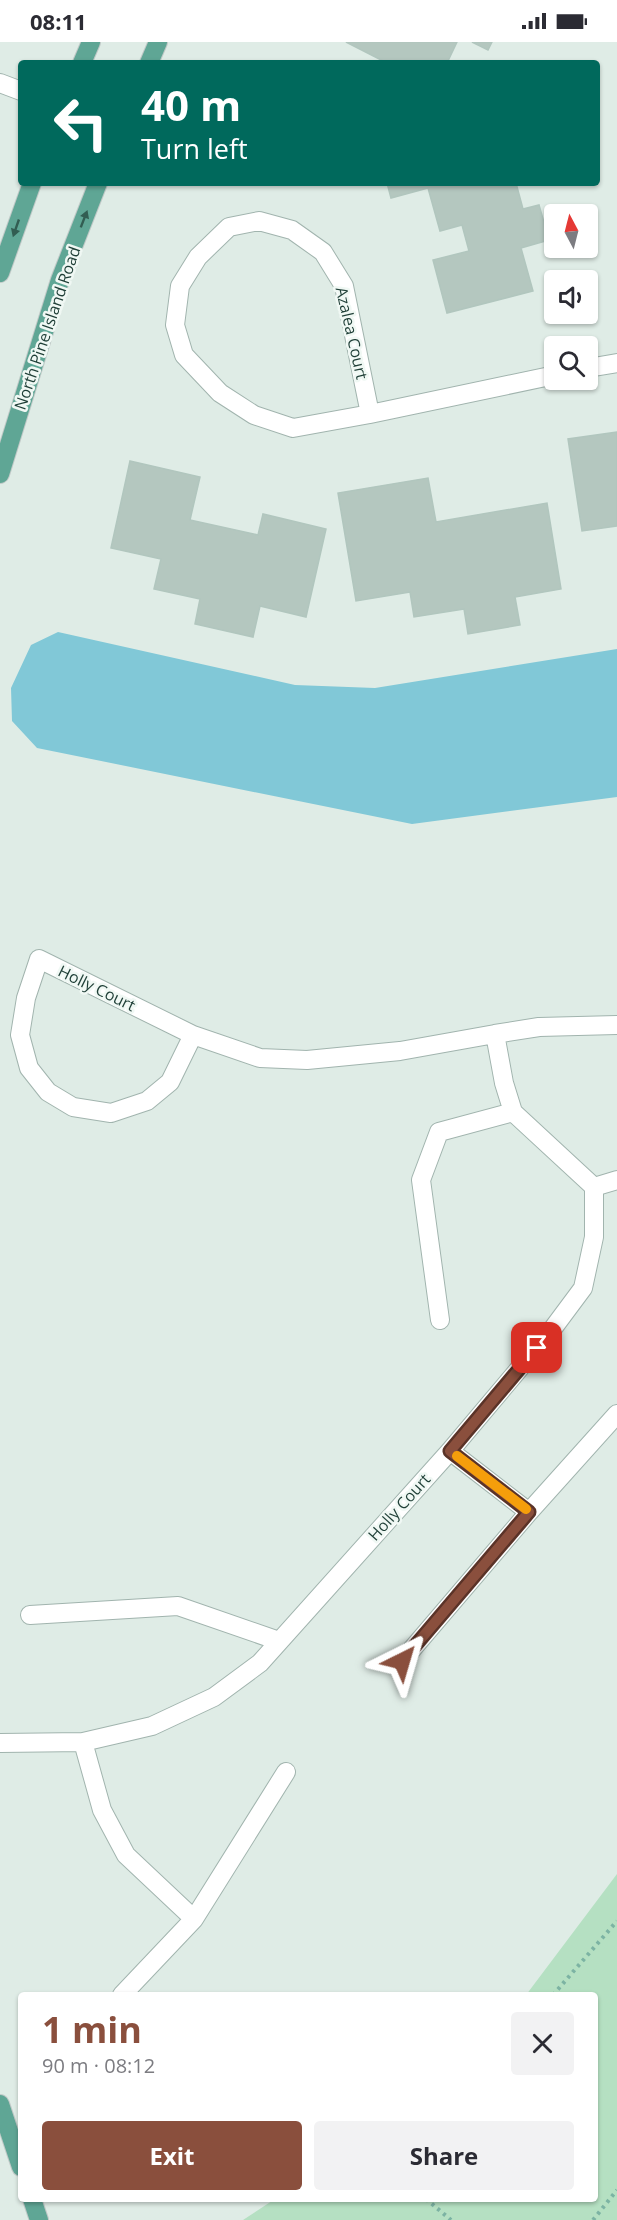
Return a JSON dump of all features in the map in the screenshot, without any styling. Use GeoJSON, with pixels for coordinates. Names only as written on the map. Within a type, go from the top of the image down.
{"type":"FeatureCollection","features":[{"type":"Feature","properties":{"kind":"main road"},"geometry":{"type":"LineString","coordinates":[[83,60],[91,42]]}},
{"type":"Feature","properties":{"kind":"main road"},"geometry":{"type":"LineString","coordinates":[[150,60],[158,42]]}},
{"type":"Feature","properties":{"kind":"main road"},"geometry":{"type":"LineString","coordinates":[[0,273],[31,186]]}},
{"type":"Feature","properties":{"kind":"main road","name":"North Pine Island Road"},"geometry":{"type":"LineString","coordinates":[[0,474],[60,280],[97,186]]}},
{"type":"Feature","properties":{"kind":"main road"},"geometry":{"type":"LineString","coordinates":[[0,2104],[18,2158]]}},
{"type":"Feature","properties":{"kind":"main road"},"geometry":{"type":"LineString","coordinates":[[33,2202],[39,2220]]}},
{"type":"Feature","properties":{"kind":"lane"},"geometry":{"type":"LineString","coordinates":[[0,83],[18,91]]}},
{"type":"Feature","properties":{"kind":"lane","name":"Azalea Court"},"geometry":{"type":"LineString","coordinates":[[370,414],[344,286],[323,252],[292,230],[259,221],[229,227],[198,257],[180,286],[175,325],[184,355],[220,393],[254,415],[293,428],[370,414],[544,377]]}},
{"type":"Feature","properties":{"kind":"lane"},"geometry":{"type":"LineString","coordinates":[[598,366],[617,363]]}},
{"type":"Feature","properties":{"kind":"lane","name":"Holly Court"},"geometry":{"type":"LineString","coordinates":[[193,1035],[170,1082],[147,1101],[111,1113],[73,1107],[48,1092],[29,1068],[20,1035],[26,998],[39,959],[193,1035],[260,1058],[307,1060],[400,1052],[539,1027],[617,1025]]}},
{"type":"Feature","properties":{"kind":"lane"},"geometry":{"type":"LineString","coordinates":[[495,1035],[504,1083],[513,1112],[594,1187],[617,1180]]}},
{"type":"Feature","properties":{"kind":"lane"},"geometry":{"type":"LineString","coordinates":[[440,1320],[421,1180],[439,1132],[513,1112]]}},
{"type":"Feature","properties":{"kind":"lane","name":"Holly Court"},"geometry":{"type":"LineString","coordinates":[[0,1743],[83,1742],[152,1726],[214,1697],[260,1663],[450,1451],[551,1331],[583,1288],[594,1237],[594,1187]]}},
{"type":"Feature","properties":{"kind":"lane"},"geometry":{"type":"LineString","coordinates":[[402,1661],[529,1512],[617,1414]]}},
{"type":"Feature","properties":{"kind":"lane"},"geometry":{"type":"LineString","coordinates":[[450,1451],[529,1512]]}},
{"type":"Feature","properties":{"kind":"lane"},"geometry":{"type":"LineString","coordinates":[[30,1615],[178,1606],[279,1641]]}},
{"type":"Feature","properties":{"kind":"lane"},"geometry":{"type":"LineString","coordinates":[[83,1742],[102,1810],[126,1855],[194,1919]]}},
{"type":"Feature","properties":{"kind":"lane"},"geometry":{"type":"LineString","coordinates":[[125,1992],[194,1919],[286,1772]]}},
{"type":"Feature","properties":{"kind":"path"},"geometry":{"type":"LineString","coordinates":[[556,1992],[617,1921]]}},
{"type":"Feature","properties":{"kind":"path"},"geometry":{"type":"LineString","coordinates":[[593,2220],[617,2190]]}},
{"type":"Feature","properties":{"kind":"path"},"geometry":{"type":"LineString","coordinates":[[430,2202],[451,2220]]}},
{"type":"Feature","properties":{"kind":"green space"},"geometry":{"type":"Polygon","coordinates":[[[617,1874],[617,2220],[243,2220],[270,2202],[598,2202],[598,1992],[528,1992],[617,1874]]]}},
{"type":"Feature","properties":{"kind":"water"},"geometry":{"type":"Polygon","coordinates":[[[58,632],[295,685],[375,688],[617,649],[617,797],[412,824],[37,748],[12,721],[11,688],[31,645],[58,632]]]}},
{"type":"Feature","properties":{"kind":"building"},"geometry":{"type":"Polygon","coordinates":[[[346,42],[457,42],[448,60],[381,60],[346,42]]]}},
{"type":"Feature","properties":{"kind":"building"},"geometry":{"type":"Polygon","coordinates":[[[472,42],[492,42],[488,50],[472,42]]]}},
{"type":"Feature","properties":{"kind":"building"},"geometry":{"type":"Polygon","coordinates":[[[388,186],[517,186],[523,209],[539,205],[544,222],[544,241],[521,248],[533,291],[447,313],[433,260],[469,251],[462,225],[440,231],[428,188],[391,198],[388,186]]]}},
{"type":"Feature","properties":{"kind":"building"},"geometry":{"type":"Polygon","coordinates":[[[617,432],[617,526],[582,531],[568,439],[617,432]]]}},
{"type":"Feature","properties":{"kind":"building"},"geometry":{"type":"Polygon","coordinates":[[[130,461],[200,477],[190,520],[258,535],[263,514],[326,529],[306,617],[260,606],[253,637],[195,624],[200,599],[154,589],[161,559],[111,548],[130,461]]]}},
{"type":"Feature","properties":{"kind":"building"},"geometry":{"type":"Polygon","coordinates":[[[428,478],[436,522],[547,503],[561,589],[515,597],[520,625],[468,634],[464,609],[414,617],[410,592],[356,601],[338,493],[428,478]]]}},
{"type":"Feature","properties":{"kind":"slow traffic"},"geometry":{"type":"LineString","coordinates":[[457,1456],[526,1509]]}},
{"type":"Feature","properties":{"kind":"route"},"geometry":{"type":"LineString","coordinates":[[402,1661],[529,1512],[450,1451],[537,1348]]}}]}
